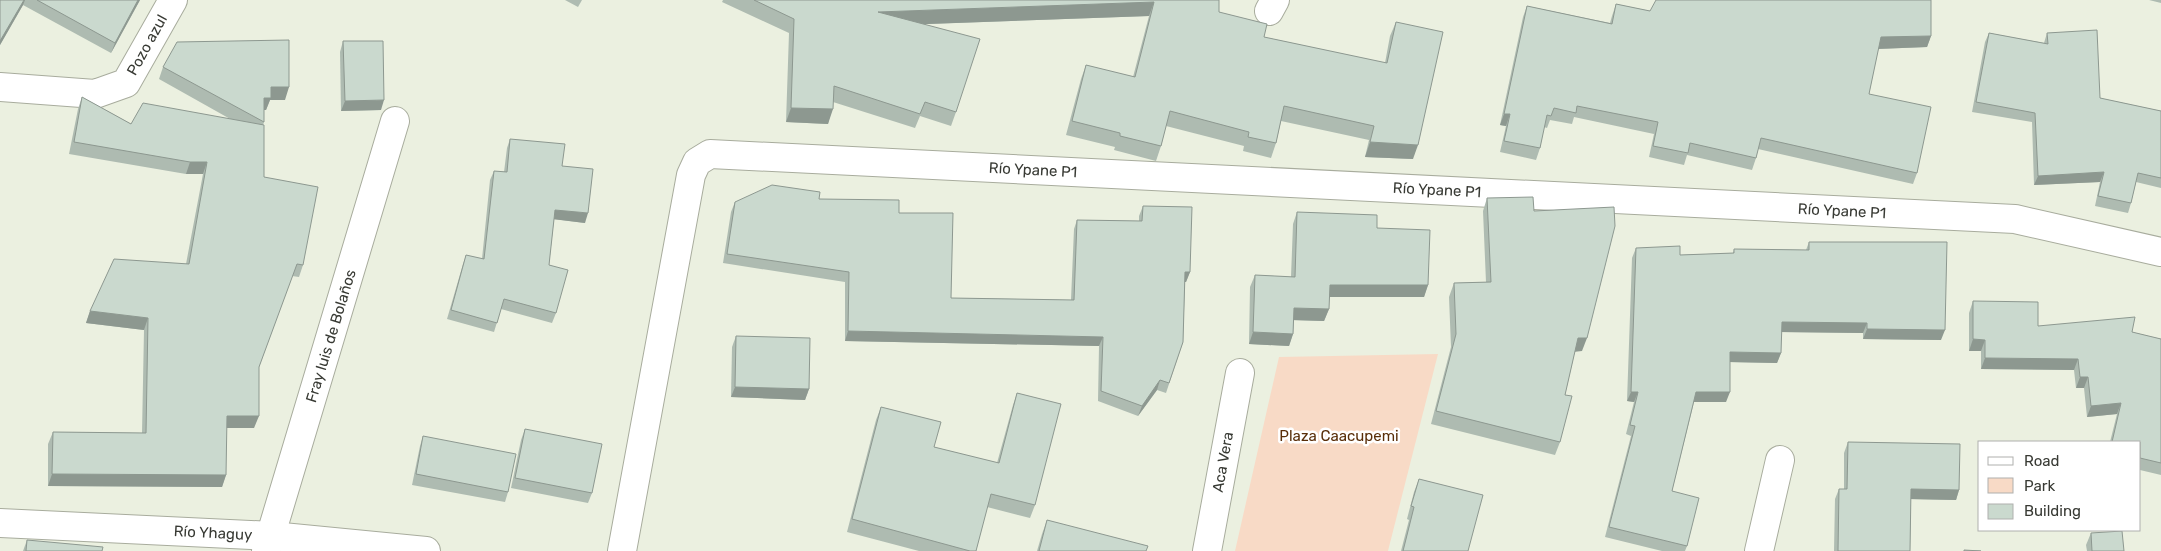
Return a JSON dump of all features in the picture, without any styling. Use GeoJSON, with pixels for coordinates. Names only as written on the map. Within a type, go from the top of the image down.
{"type":"FeatureCollection","features":[{"type":"Feature","properties":{"kind":"street","name":"Pozo azul"},"geometry":{"type":"LineString","coordinates":[[0,88],[95,94],[126,83],[173,0]]}},
{"type":"Feature","properties":{"kind":"street","name":"Fray luis de Bolaños"},"geometry":{"type":"LineString","coordinates":[[269,543],[395,121]]}},
{"type":"Feature","properties":{"kind":"street","name":"Río Ypane P1"},"geometry":{"type":"LineString","coordinates":[[622,551],[691,175],[698,162],[710,154],[2015,219],[2161,252]]}},
{"type":"Feature","properties":{"kind":"street","name":"Aca Vera"},"geometry":{"type":"LineString","coordinates":[[1207,551],[1240,373]]}},
{"type":"Feature","properties":{"kind":"street"},"geometry":{"type":"LineString","coordinates":[[1758,551],[1780,460]]}},
{"type":"Feature","properties":{"kind":"street","name":"Río Yhaguy"},"geometry":{"type":"LineString","coordinates":[[0,523],[269,543],[426,551]]}},
{"type":"Feature","properties":{"kind":"green space","name":"Plaza Caacupemi"},"geometry":{"type":"Polygon","coordinates":[[[1438,354],[1388,551],[1235,551],[1279,357],[1438,354]]]}},
{"type":"Feature","properties":{"kind":"building"},"geometry":{"type":"Polygon","coordinates":[[[0,0],[24,0],[0,41],[0,0]]]}},
{"type":"Feature","properties":{"kind":"building"},"geometry":{"type":"Polygon","coordinates":[[[37,0],[138,0],[115,43],[37,0]]]}},
{"type":"Feature","properties":{"kind":"building"},"geometry":{"type":"Polygon","coordinates":[[[754,0],[1219,0],[1219,12],[1267,24],[1264,37],[1387,63],[1396,22],[1443,32],[1418,145],[1370,142],[1374,126],[1284,106],[1276,143],[1248,137],[1249,132],[1170,111],[1161,146],[1072,121],[1086,65],[1135,77],[1154,2],[878,12],[980,39],[956,112],[925,102],[920,114],[834,86],[833,109],[791,108],[794,19],[754,0]]]}},
{"type":"Feature","properties":{"kind":"building"},"geometry":{"type":"Polygon","coordinates":[[[1656,0],[1931,0],[1931,36],[1881,37],[1869,94],[1931,107],[1917,173],[1761,138],[1756,158],[1690,143],[1688,153],[1653,146],[1658,122],[1577,106],[1576,113],[1554,108],[1551,116],[1547,115],[1540,148],[1504,141],[1510,114],[1504,114],[1527,6],[1612,24],[1616,4],[1650,11],[1656,0]]]}},
{"type":"Feature","properties":{"kind":"building"},"geometry":{"type":"Polygon","coordinates":[[[2097,30],[2100,98],[2161,111],[2161,178],[2138,173],[2131,203],[2098,196],[2104,172],[2038,176],[2035,113],[1976,102],[1989,33],[2048,44],[2047,33],[2097,30]]]}},
{"type":"Feature","properties":{"kind":"building"},"geometry":{"type":"Polygon","coordinates":[[[289,40],[289,87],[271,87],[271,98],[264,98],[264,122],[163,67],[177,42],[289,40]]]}},
{"type":"Feature","properties":{"kind":"building"},"geometry":{"type":"Polygon","coordinates":[[[343,41],[383,41],[384,100],[345,101],[343,41]]]}},
{"type":"Feature","properties":{"kind":"building"},"geometry":{"type":"Polygon","coordinates":[[[82,97],[131,124],[143,103],[264,125],[264,177],[318,187],[303,265],[297,264],[259,367],[259,416],[227,416],[226,475],[52,474],[53,432],[146,433],[148,318],[90,311],[114,259],[189,264],[207,162],[190,162],[74,142],[82,97]]]}},
{"type":"Feature","properties":{"kind":"building"},"geometry":{"type":"Polygon","coordinates":[[[510,139],[565,144],[562,166],[593,169],[588,213],[555,210],[549,265],[568,270],[556,313],[504,299],[497,323],[451,310],[466,255],[484,259],[494,171],[507,172],[510,139]]]}},
{"type":"Feature","properties":{"kind":"building"},"geometry":{"type":"Polygon","coordinates":[[[772,185],[820,192],[819,199],[899,200],[899,213],[953,213],[951,298],[1074,300],[1077,220],[1142,221],[1143,206],[1192,207],[1190,272],[1185,272],[1183,342],[1169,383],[1160,380],[1142,406],[1101,391],[1103,337],[848,331],[849,272],[727,254],[735,202],[772,185]]]}},
{"type":"Feature","properties":{"kind":"building"},"geometry":{"type":"Polygon","coordinates":[[[1533,197],[1534,211],[1614,207],[1615,226],[1587,338],[1578,338],[1565,395],[1572,396],[1560,442],[1436,411],[1456,334],[1454,283],[1491,282],[1487,198],[1533,197]]]}},
{"type":"Feature","properties":{"kind":"building"},"geometry":{"type":"Polygon","coordinates":[[[1297,212],[1377,215],[1377,228],[1430,230],[1428,285],[1330,285],[1329,309],[1294,308],[1293,334],[1253,332],[1255,275],[1295,277],[1297,212]]]}},
{"type":"Feature","properties":{"kind":"building"},"geometry":{"type":"Polygon","coordinates":[[[1809,242],[1947,242],[1945,330],[1867,329],[1867,323],[1782,322],[1781,353],[1730,352],[1730,392],[1696,392],[1672,491],[1699,498],[1687,546],[1609,527],[1635,426],[1630,425],[1638,392],[1631,392],[1636,248],[1680,246],[1680,255],[1734,253],[1734,249],[1809,250],[1809,242]]]}},
{"type":"Feature","properties":{"kind":"building"},"geometry":{"type":"Polygon","coordinates":[[[1973,301],[2038,302],[2038,326],[2135,317],[2132,332],[2161,339],[2161,463],[2141,458],[2141,441],[2112,441],[2121,403],[2091,406],[2088,377],[2080,377],[2078,359],[1985,358],[1985,340],[1973,339],[1973,301]]]}},
{"type":"Feature","properties":{"kind":"building"},"geometry":{"type":"Polygon","coordinates":[[[736,336],[810,338],[809,389],[735,387],[736,336]]]}},
{"type":"Feature","properties":{"kind":"building"},"geometry":{"type":"Polygon","coordinates":[[[1017,393],[1061,404],[1035,505],[991,494],[976,551],[852,519],[881,407],[941,422],[934,447],[999,463],[1017,393]]]}},
{"type":"Feature","properties":{"kind":"building"},"geometry":{"type":"Polygon","coordinates":[[[525,429],[602,444],[592,493],[515,478],[525,429]]]}},
{"type":"Feature","properties":{"kind":"building"},"geometry":{"type":"Polygon","coordinates":[[[423,436],[516,454],[508,492],[416,474],[423,436]]]}},
{"type":"Feature","properties":{"kind":"building"},"geometry":{"type":"Polygon","coordinates":[[[1848,442],[1960,444],[1959,490],[1911,489],[1910,551],[1838,551],[1839,489],[1847,489],[1848,442]]]}},
{"type":"Feature","properties":{"kind":"building"},"geometry":{"type":"Polygon","coordinates":[[[1419,479],[1483,495],[1468,551],[1403,551],[1414,507],[1411,506],[1419,479]]]}},
{"type":"Feature","properties":{"kind":"building"},"geometry":{"type":"Polygon","coordinates":[[[1047,520],[1148,546],[1146,551],[1039,551],[1047,520]]]}},
{"type":"Feature","properties":{"kind":"building"},"geometry":{"type":"Polygon","coordinates":[[[2122,531],[2124,551],[2092,551],[2091,533],[2122,531]]]}},
{"type":"Feature","properties":{"kind":"building"},"geometry":{"type":"Polygon","coordinates":[[[27,540],[103,547],[102,551],[26,551],[27,540]]]}}]}
